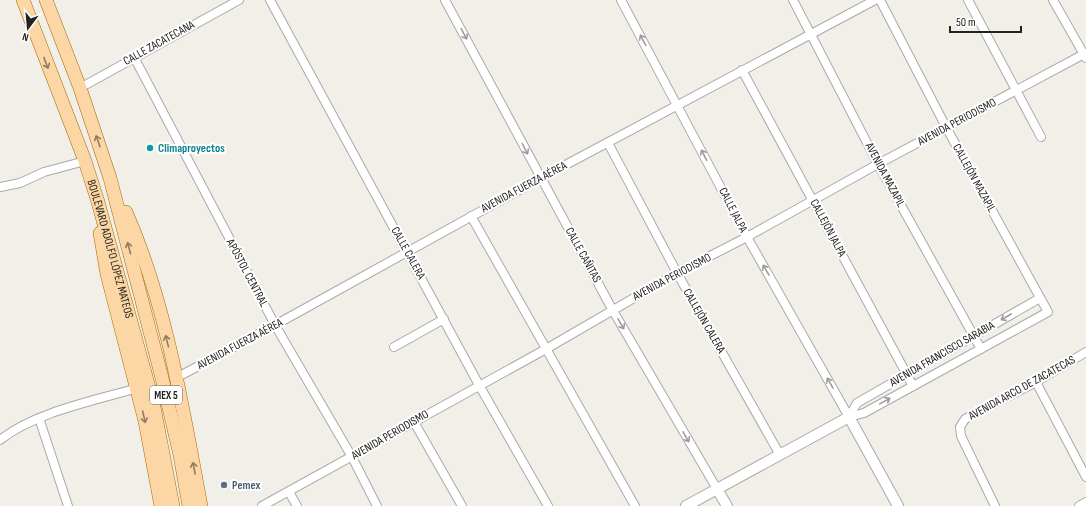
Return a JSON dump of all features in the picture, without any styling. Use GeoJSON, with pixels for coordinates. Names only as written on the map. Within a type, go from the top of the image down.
{"type":"FeatureCollection","features":[{"type":"Feature","properties":{"kind":"main road","name":"BOULEVARD ADOLFO LÓPEZ MATEOS"},"geometry":{"type":"LineString","coordinates":[[23,0],[85,161],[98,202],[153,402],[173,506]]}},
{"type":"Feature","properties":{"kind":"main road","name":"BOULEVARD ADOLFO LÓPEZ MATEOS"},"geometry":{"type":"LineString","coordinates":[[46,0],[80,88],[110,178],[164,386],[180,454],[188,506]]}},
{"type":"Feature","properties":{"kind":"main road"},"geometry":{"type":"LineString","coordinates":[[110,178],[139,241],[155,293],[176,378],[202,506]]}},
{"type":"Feature","properties":{"kind":"main road"},"geometry":{"type":"LineString","coordinates":[[98,202],[102,250],[151,448],[161,506]]}},
{"type":"Feature","properties":{"kind":"street","name":"CALLE ZACATECANA"},"geometry":{"type":"LineString","coordinates":[[80,88],[239,0]]}},
{"type":"Feature","properties":{"kind":"street","name":"CALLE CALERA"},"geometry":{"type":"LineString","coordinates":[[270,0],[479,385],[548,506]]}},
{"type":"Feature","properties":{"kind":"street","name":"CALLE CAÑITAS"},"geometry":{"type":"LineString","coordinates":[[445,0],[612,310],[727,506]]}},
{"type":"Feature","properties":{"kind":"street","name":"CALLE JALPA"},"geometry":{"type":"LineString","coordinates":[[621,0],[747,237],[849,417]]}},
{"type":"Feature","properties":{"kind":"street","name":"AVENIDA MAZAPIL"},"geometry":{"type":"LineString","coordinates":[[793,0],[878,164],[981,349]]}},
{"type":"Feature","properties":{"kind":"street","name":"AVENIDA FUERZA AÉREA"},"geometry":{"type":"LineString","coordinates":[[176,378],[275,325],[540,178],[874,0]]}},
{"type":"Feature","properties":{"kind":"street","name":"CALLEJÓN MAZAPIL"},"geometry":{"type":"LineString","coordinates":[[880,0],[946,127],[1048,312]]}},
{"type":"Feature","properties":{"kind":"street"},"geometry":{"type":"LineString","coordinates":[[968,0],[1041,137]]}},
{"type":"Feature","properties":{"kind":"street"},"geometry":{"type":"LineString","coordinates":[[1054,0],[1085,55]]}},
{"type":"Feature","properties":{"kind":"street","name":"AVENIDA PERIODISMO"},"geometry":{"type":"LineString","coordinates":[[262,506],[546,349],[677,273],[747,237],[946,127],[1085,55]]}},
{"type":"Feature","properties":{"kind":"street","name":"APÓSTOL CENTRAL"},"geometry":{"type":"LineString","coordinates":[[134,57],[275,325],[352,457],[378,506]]}},
{"type":"Feature","properties":{"kind":"street","name":"CALLEJÓN JALPA"},"geometry":{"type":"LineString","coordinates":[[742,70],[814,200],[913,386]]}},
{"type":"Feature","properties":{"kind":"street","name":"CALLEJÓN CALERA"},"geometry":{"type":"LineString","coordinates":[[608,143],[677,273],[780,455]]}},
{"type":"Feature","properties":{"kind":"street"},"geometry":{"type":"LineString","coordinates":[[0,187],[20,183],[44,172],[85,161]]}},
{"type":"Feature","properties":{"kind":"street"},"geometry":{"type":"LineString","coordinates":[[471,216],[635,506]]}},
{"type":"Feature","properties":{"kind":"street","name":"AVENIDA FRANCISCO SARABIA"},"geometry":{"type":"LineString","coordinates":[[849,417],[857,403],[1040,298]]}},
{"type":"Feature","properties":{"kind":"street","name":"AVENIDA FRANCISCO SARABIA"},"geometry":{"type":"LineString","coordinates":[[686,506],[849,417],[864,413],[1048,312]]}},
{"type":"Feature","properties":{"kind":"street"},"geometry":{"type":"LineString","coordinates":[[394,347],[444,319]]}},
{"type":"Feature","properties":{"kind":"street","name":"AVENIDA ARCO DE ZACATECAS"},"geometry":{"type":"LineString","coordinates":[[995,506],[961,436],[960,427],[964,420],[1036,382],[1086,352]]}},
{"type":"Feature","properties":{"kind":"street"},"geometry":{"type":"LineString","coordinates":[[1036,382],[1086,476]]}},
{"type":"Feature","properties":{"kind":"street"},"geometry":{"type":"LineString","coordinates":[[0,440],[12,430],[39,418],[137,388]]}},
{"type":"Feature","properties":{"kind":"street"},"geometry":{"type":"LineString","coordinates":[[849,417],[898,506]]}},
{"type":"Feature","properties":{"kind":"street"},"geometry":{"type":"LineString","coordinates":[[39,418],[68,506]]}},
{"type":"Feature","properties":{"kind":"street"},"geometry":{"type":"LineString","coordinates":[[414,422],[462,506]]}},
{"type":"Feature","properties":{"kind":"street"},"geometry":{"type":"LineString","coordinates":[[289,492],[297,506]]}},
{"type":"Feature","properties":{"kind":"street"},"geometry":{"type":"LineString","coordinates":[[1079,506],[1086,502]]}},
{"type":"Feature","properties":{"kind":"place","name":"Climaproyectos"},"geometry":{"type":"Point","coordinates":[150,148]}},
{"type":"Feature","properties":{"kind":"place","name":"Pemex"},"geometry":{"type":"Point","coordinates":[224,485]}}]}
